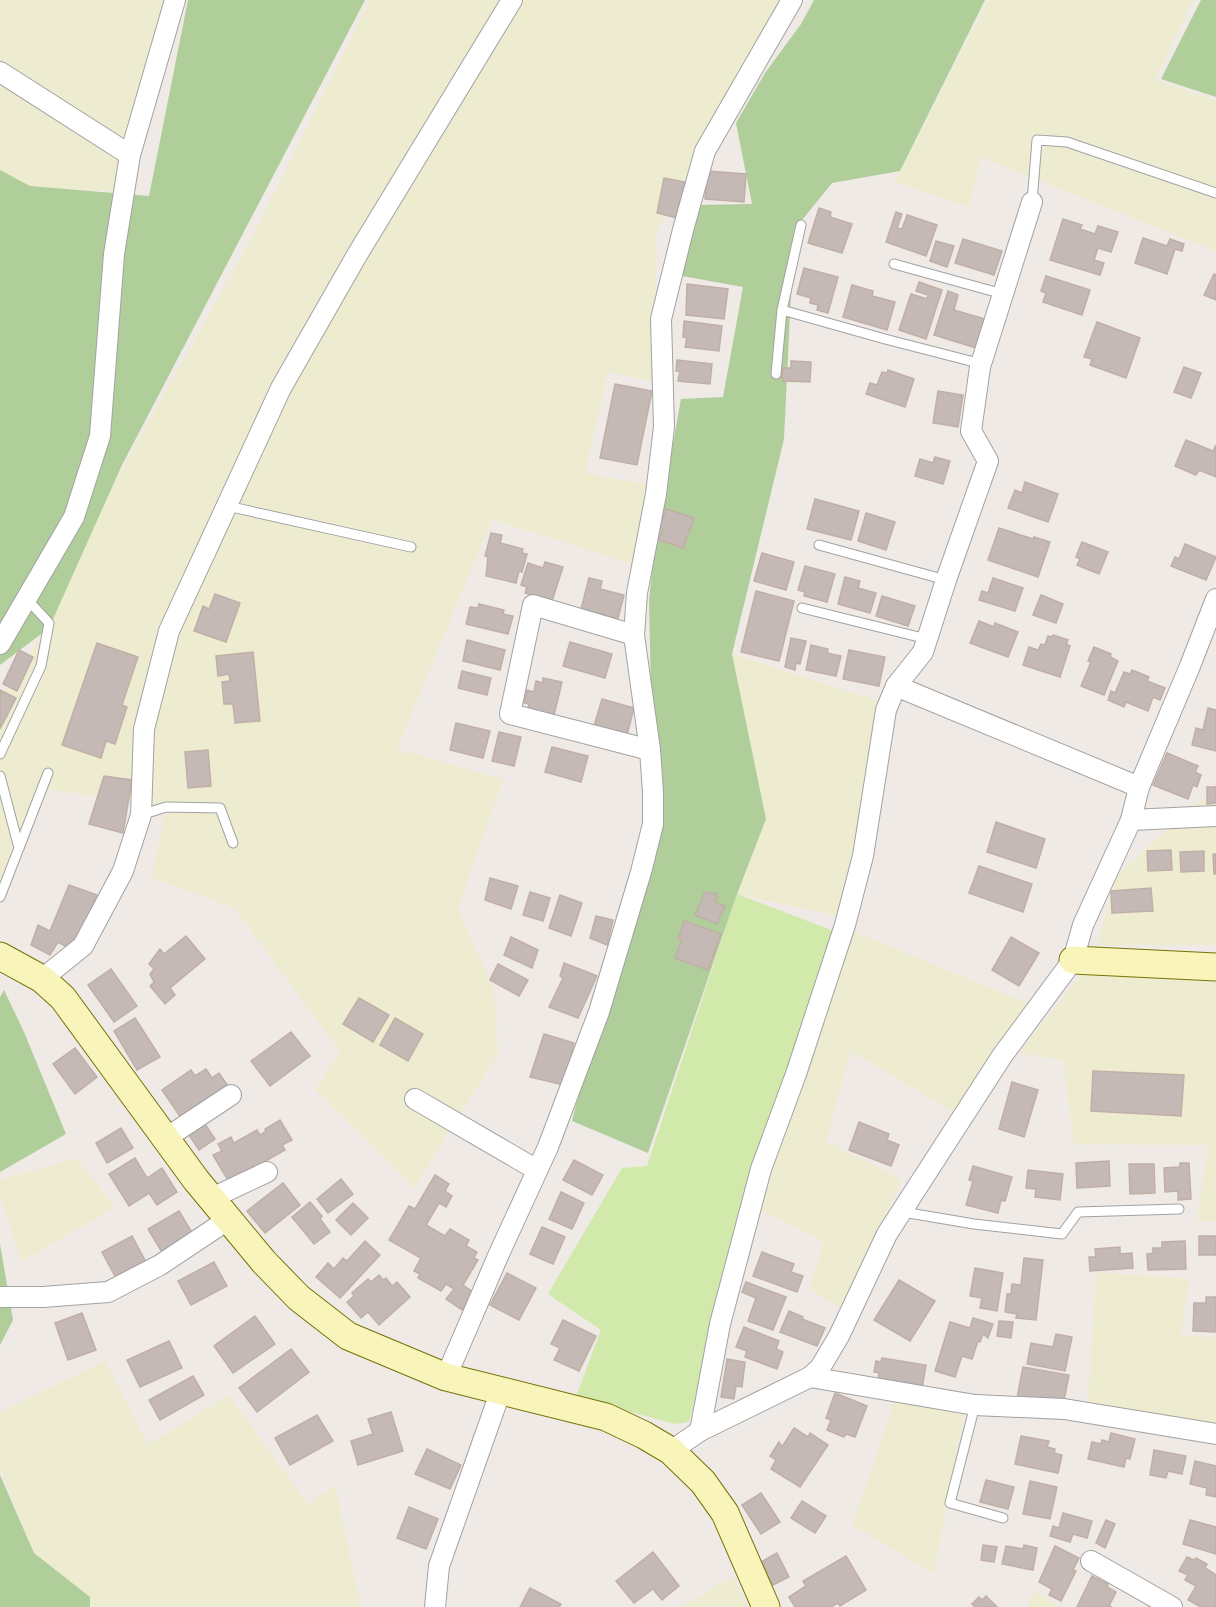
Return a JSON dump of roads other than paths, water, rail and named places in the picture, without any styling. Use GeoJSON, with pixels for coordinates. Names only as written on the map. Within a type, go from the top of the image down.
{"type":"FeatureCollection","features":[{"type":"Feature","properties":{"kind":"street"},"geometry":{"type":"LineString","coordinates":[[0,644],[74,517],[100,436],[114,254],[130,155],[175,0]]}},
{"type":"Feature","properties":{"kind":"street"},"geometry":{"type":"LineString","coordinates":[[42,980],[83,946],[123,871],[141,815],[144,729],[169,631],[281,388],[357,255],[512,0]]}},
{"type":"Feature","properties":{"kind":"street"},"geometry":{"type":"LineString","coordinates":[[446,1377],[537,1170],[599,1012],[641,872],[653,824],[650,750],[634,634],[637,593],[656,494],[664,427],[662,319],[680,241],[705,151],[791,1]]}},
{"type":"Feature","properties":{"kind":"street"},"geometry":{"type":"LineString","coordinates":[[0,72],[130,155]]}},
{"type":"Feature","properties":{"kind":"street"},"geometry":{"type":"LineString","coordinates":[[699,1431],[720,1324],[761,1169],[796,1074],[845,925],[863,856],[886,710],[896,686],[924,652],[946,580],[988,461],[971,431],[982,364],[1032,202]]}},
{"type":"Feature","properties":{"kind":"street"},"geometry":{"type":"LineString","coordinates":[[671,1451],[699,1431],[810,1377],[820,1368],[839,1336],[887,1234],[1002,1056],[1073,960],[1083,925],[1131,820],[1139,787],[1216,599]]}},
{"type":"Feature","properties":{"kind":"street"},"geometry":{"type":"LineString","coordinates":[[634,634],[533,605],[510,714],[650,750]]}},
{"type":"Feature","properties":{"kind":"street"},"geometry":{"type":"LineString","coordinates":[[896,686],[1139,787]]}},
{"type":"Feature","properties":{"kind":"street"},"geometry":{"type":"LineString","coordinates":[[1131,820],[1216,816]]}},
{"type":"Feature","properties":{"kind":"street"},"geometry":{"type":"LineString","coordinates":[[0,956],[42,980],[63,998],[212,1198],[264,1262],[299,1298],[348,1336],[446,1377],[606,1417],[671,1451],[703,1482],[725,1514],[766,1607]]}},
{"type":"Feature","properties":{"kind":"street"},"geometry":{"type":"LineString","coordinates":[[1073,960],[1216,967]]}},
{"type":"Feature","properties":{"kind":"street"},"geometry":{"type":"LineString","coordinates":[[166,1138],[231,1095]]}},
{"type":"Feature","properties":{"kind":"street"},"geometry":{"type":"LineString","coordinates":[[415,1099],[537,1170]]}},
{"type":"Feature","properties":{"kind":"street"},"geometry":{"type":"LineString","coordinates":[[212,1198],[267,1172]]}},
{"type":"Feature","properties":{"kind":"street"},"geometry":{"type":"LineString","coordinates":[[0,1297],[42,1297],[108,1292],[160,1265],[229,1219]]}},
{"type":"Feature","properties":{"kind":"street"},"geometry":{"type":"LineString","coordinates":[[810,1377],[975,1405],[1064,1409],[1216,1434]]}},
{"type":"Feature","properties":{"kind":"street"},"geometry":{"type":"LineString","coordinates":[[435,1607],[439,1566],[501,1390]]}},
{"type":"Feature","properties":{"kind":"street"},"geometry":{"type":"LineString","coordinates":[[1091,1561],[1172,1607]]}},
{"type":"Feature","properties":{"kind":"lane"},"geometry":{"type":"LineString","coordinates":[[1032,202],[1036,140],[1067,142],[1216,193]]}},
{"type":"Feature","properties":{"kind":"lane"},"geometry":{"type":"LineString","coordinates":[[776,374],[782,310],[801,225]]}},
{"type":"Feature","properties":{"kind":"lane"},"geometry":{"type":"LineString","coordinates":[[894,264],[1003,294]]}},
{"type":"Feature","properties":{"kind":"lane"},"geometry":{"type":"LineString","coordinates":[[782,310],[982,364]]}},
{"type":"Feature","properties":{"kind":"lane"},"geometry":{"type":"LineString","coordinates":[[226,506],[411,546]]}},
{"type":"Feature","properties":{"kind":"lane"},"geometry":{"type":"LineString","coordinates":[[819,545],[946,580]]}},
{"type":"Feature","properties":{"kind":"lane"},"geometry":{"type":"LineString","coordinates":[[0,754],[40,666],[49,623],[26,598]]}},
{"type":"Feature","properties":{"kind":"lane"},"geometry":{"type":"LineString","coordinates":[[802,608],[927,639]]}},
{"type":"Feature","properties":{"kind":"lane"},"geometry":{"type":"LineString","coordinates":[[0,897],[48,773]]}},
{"type":"Feature","properties":{"kind":"lane"},"geometry":{"type":"LineString","coordinates":[[0,776],[19,848]]}},
{"type":"Feature","properties":{"kind":"lane"},"geometry":{"type":"LineString","coordinates":[[141,815],[166,807],[220,808],[233,843]]}},
{"type":"Feature","properties":{"kind":"lane"},"geometry":{"type":"LineString","coordinates":[[903,1212],[974,1224],[1062,1234],[1078,1212],[1179,1209]]}},
{"type":"Feature","properties":{"kind":"lane"},"geometry":{"type":"LineString","coordinates":[[975,1405],[950,1503],[1003,1518]]}}]}
